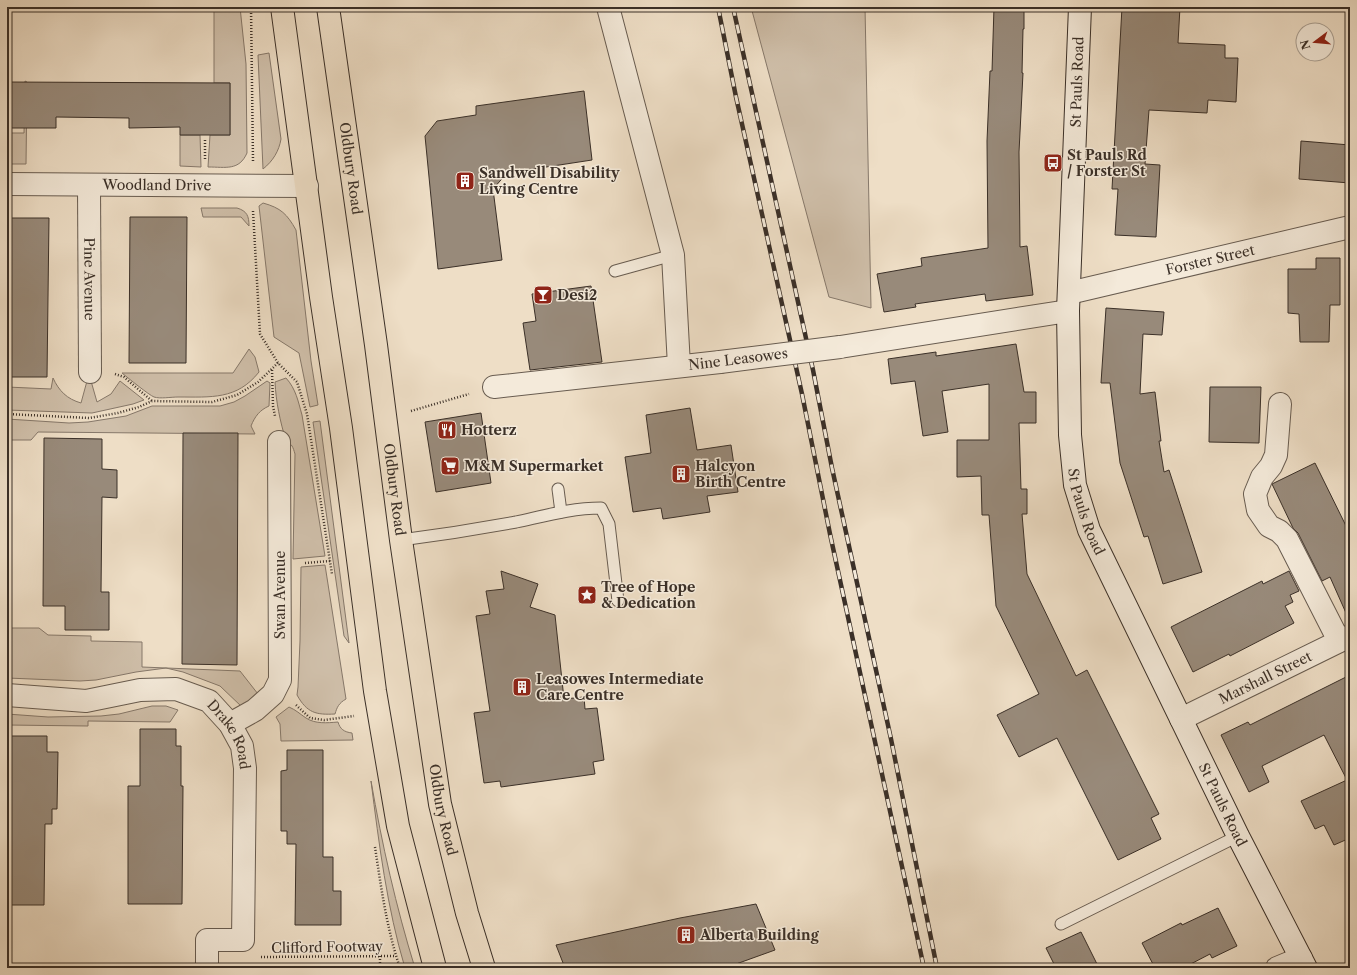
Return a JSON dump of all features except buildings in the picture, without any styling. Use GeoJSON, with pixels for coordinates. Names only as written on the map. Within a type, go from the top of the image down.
{"type":"FeatureCollection","features":[{"type":"Feature","properties":{"kind":"main road"},"geometry":{"type":"LineString","coordinates":[[282,7],[321,297],[341,428],[375,691],[398,826],[435,968]]}},
{"type":"Feature","properties":{"kind":"main road","name":"Oldbury Road"},"geometry":{"type":"LineString","coordinates":[[328,7],[376,345],[401,540],[440,804],[467,913],[484,968]]}},
{"type":"Feature","properties":{"kind":"street"},"geometry":{"type":"LineString","coordinates":[[608,7],[672,255],[679,366]]}},
{"type":"Feature","properties":{"kind":"street","name":"St Pauls Road"},"geometry":{"type":"LineString","coordinates":[[1080,7],[1069,302],[1070,435],[1076,485],[1089,530],[1238,836],[1303,963]]}},
{"type":"Feature","properties":{"kind":"street","name":"Woodland Drive"},"geometry":{"type":"LineString","coordinates":[[7,184],[307,186]]}},
{"type":"Feature","properties":{"kind":"street","name":"Pine Avenue"},"geometry":{"type":"LineString","coordinates":[[89,185],[90,369]]}},
{"type":"Feature","properties":{"kind":"street","name":"Forster Street"},"geometry":{"type":"LineString","coordinates":[[1069,302],[1350,227]]}},
{"type":"Feature","properties":{"kind":"street","name":"Nine Leasowes"},"geometry":{"type":"LineString","coordinates":[[494,387],[840,347],[1069,302]]}},
{"type":"Feature","properties":{"kind":"street"},"geometry":{"type":"LineString","coordinates":[[1280,404],[1276,455],[1272,466],[1262,478],[1255,494],[1258,510],[1270,526],[1279,531],[1287,539],[1345,639]]}},
{"type":"Feature","properties":{"kind":"street","name":"Swan Avenue"},"geometry":{"type":"LineString","coordinates":[[230,724],[255,710],[272,694],[280,680],[279,442]]}},
{"type":"Feature","properties":{"kind":"street","name":"Marshall Street"},"geometry":{"type":"LineString","coordinates":[[1181,719],[1345,639]]}},
{"type":"Feature","properties":{"kind":"street","name":"Drake Road"},"geometry":{"type":"LineString","coordinates":[[7,696],[86,701],[140,690],[176,689],[209,701],[230,724],[242,746],[245,768],[243,940],[207,940],[207,968]]}},
{"type":"Feature","properties":{"kind":"street"},"geometry":{"type":"LineString","coordinates":[[1277,968],[1303,963]]}},
{"type":"Feature","properties":{"kind":"lane"},"geometry":{"type":"LineString","coordinates":[[614,271],[672,255]]}},
{"type":"Feature","properties":{"kind":"lane"},"geometry":{"type":"LineString","coordinates":[[558,489],[561,512]]}},
{"type":"Feature","properties":{"kind":"lane"},"geometry":{"type":"LineString","coordinates":[[401,540],[464,532],[561,512],[601,508],[609,524],[618,601]]}},
{"type":"Feature","properties":{"kind":"lane"},"geometry":{"type":"LineString","coordinates":[[1061,924],[1238,836]]}},
{"type":"Feature","properties":{"kind":"path"},"geometry":{"type":"LineString","coordinates":[[250,7],[253,166]]}},
{"type":"Feature","properties":{"kind":"path"},"geometry":{"type":"LineString","coordinates":[[205,140],[205,165]]}},
{"type":"Feature","properties":{"kind":"path"},"geometry":{"type":"LineString","coordinates":[[253,205],[260,334],[278,363],[297,382],[307,414]]}},
{"type":"Feature","properties":{"kind":"path"},"geometry":{"type":"LineString","coordinates":[[7,414],[89,418],[125,411],[152,401],[212,402],[237,395],[258,382],[278,363]]}},
{"type":"Feature","properties":{"kind":"path"},"geometry":{"type":"LineString","coordinates":[[90,369],[124,377],[152,401]]}},
{"type":"Feature","properties":{"kind":"path"},"geometry":{"type":"LineString","coordinates":[[272,369],[273,406],[279,442]]}},
{"type":"Feature","properties":{"kind":"path"},"geometry":{"type":"LineString","coordinates":[[408,412],[494,387]]}},
{"type":"Feature","properties":{"kind":"path"},"geometry":{"type":"LineString","coordinates":[[303,564],[330,561]]}},
{"type":"Feature","properties":{"kind":"path"},"geometry":{"type":"LineString","coordinates":[[294,703],[310,718],[324,720],[354,716]]}},
{"type":"Feature","properties":{"kind":"path"},"geometry":{"type":"LineString","coordinates":[[380,956],[380,968]]}},
{"type":"Feature","properties":{"kind":"path","name":"Clifford Footway"},"geometry":{"type":"LineString","coordinates":[[259,958],[396,956]]}},
{"type":"Feature","properties":{"kind":"shaded area"},"geometry":{"type":"Polygon","coordinates":[[[214,7],[240,7],[246,64],[247,153],[240,163],[231,167],[208,167],[210,135],[230,135],[230,83],[214,83],[214,7]]]}},
{"type":"Feature","properties":{"kind":"shaded area"},"geometry":{"type":"Polygon","coordinates":[[[751,7],[865,7],[871,308],[829,297],[751,7]]]}},
{"type":"Feature","properties":{"kind":"shaded area"},"geometry":{"type":"Polygon","coordinates":[[[269,53],[281,139],[275,156],[263,169],[258,55],[269,53]]]}},
{"type":"Feature","properties":{"kind":"shaded area"},"geometry":{"type":"Polygon","coordinates":[[[25,81],[27,82],[26,164],[7,164],[7,133],[24,133],[25,81]]]}},
{"type":"Feature","properties":{"kind":"shaded area"},"geometry":{"type":"Polygon","coordinates":[[[180,135],[200,135],[201,167],[180,166],[180,135]]]}},
{"type":"Feature","properties":{"kind":"shaded area"},"geometry":{"type":"Polygon","coordinates":[[[263,203],[283,212],[296,230],[311,361],[318,405],[310,407],[299,353],[274,337],[259,206],[263,203]]]}},
{"type":"Feature","properties":{"kind":"shaded area"},"geometry":{"type":"Polygon","coordinates":[[[201,208],[240,209],[247,214],[249,226],[241,217],[203,217],[201,208]]]}},
{"type":"Feature","properties":{"kind":"shaded area"},"geometry":{"type":"Polygon","coordinates":[[[249,349],[255,357],[259,372],[242,388],[223,395],[156,398],[122,373],[233,373],[249,349]]]}},
{"type":"Feature","properties":{"kind":"shaded area"},"geometry":{"type":"Polygon","coordinates":[[[53,378],[64,394],[81,403],[87,381],[91,381],[97,402],[111,394],[120,381],[144,400],[133,404],[92,413],[7,410],[7,387],[51,389],[53,378]]]}},
{"type":"Feature","properties":{"kind":"shaded area"},"geometry":{"type":"Polygon","coordinates":[[[286,378],[298,400],[302,415],[325,556],[293,559],[295,454],[290,443],[286,441],[284,434],[277,404],[275,382],[286,378]]]}},
{"type":"Feature","properties":{"kind":"shaded area"},"geometry":{"type":"Polygon","coordinates":[[[267,381],[270,383],[269,406],[260,411],[251,426],[255,434],[38,432],[31,440],[7,440],[7,419],[69,423],[88,422],[126,416],[152,406],[220,406],[234,402],[267,381]]]}},
{"type":"Feature","properties":{"kind":"shaded area"},"geometry":{"type":"Polygon","coordinates":[[[320,421],[349,643],[344,636],[313,422],[320,421]]]}},
{"type":"Feature","properties":{"kind":"shaded area"},"geometry":{"type":"Polygon","coordinates":[[[325,565],[346,699],[339,705],[335,714],[313,712],[304,706],[297,695],[300,641],[301,567],[325,565]]]}},
{"type":"Feature","properties":{"kind":"shaded area"},"geometry":{"type":"Polygon","coordinates":[[[7,628],[39,628],[48,635],[91,636],[91,641],[142,642],[142,667],[240,671],[258,694],[242,707],[220,686],[183,672],[166,668],[96,680],[80,681],[7,678],[7,628]]]}},
{"type":"Feature","properties":{"kind":"shaded area"},"geometry":{"type":"Polygon","coordinates":[[[152,706],[166,706],[178,710],[170,722],[88,721],[88,726],[7,725],[7,714],[48,717],[101,716],[119,714],[152,706]]]}},
{"type":"Feature","properties":{"kind":"shaded area"},"geometry":{"type":"Polygon","coordinates":[[[289,707],[313,721],[325,723],[338,722],[343,730],[352,733],[353,740],[281,741],[280,724],[276,717],[289,707]]]}},
{"type":"Feature","properties":{"kind":"shaded area"},"geometry":{"type":"Polygon","coordinates":[[[371,781],[390,875],[415,968],[405,968],[393,922],[388,899],[371,781]]]}},
{"type":"Feature","properties":{"kind":"railway"},"geometry":{"type":"LineString","coordinates":[[718,7],[736,97],[802,394],[830,534],[924,968]]}},
{"type":"Feature","properties":{"kind":"railway"},"geometry":{"type":"LineString","coordinates":[[733,7],[813,370],[832,468],[891,739],[937,968]]}},
{"type":"Feature","properties":{"kind":"place","name":"St Pauls Rd / Forster St"},"geometry":{"type":"Point","coordinates":[1053,163]}},
{"type":"Feature","properties":{"kind":"place","name":"Sandwell Disability Living Centre"},"geometry":{"type":"Point","coordinates":[465,181]}},
{"type":"Feature","properties":{"kind":"place","name":"Desi2"},"geometry":{"type":"Point","coordinates":[543,295]}},
{"type":"Feature","properties":{"kind":"place","name":"Hotterz"},"geometry":{"type":"Point","coordinates":[447,430]}},
{"type":"Feature","properties":{"kind":"place","name":"M&M Supermarket"},"geometry":{"type":"Point","coordinates":[450,466]}},
{"type":"Feature","properties":{"kind":"place","name":"Halcyon Birth Centre"},"geometry":{"type":"Point","coordinates":[681,474]}},
{"type":"Feature","properties":{"kind":"place","name":"Tree of Hope & Dedication"},"geometry":{"type":"Point","coordinates":[587,595]}},
{"type":"Feature","properties":{"kind":"place","name":"Leasowes Intermediate Care Centre"},"geometry":{"type":"Point","coordinates":[522,687]}},
{"type":"Feature","properties":{"kind":"place","name":"Alberta Building"},"geometry":{"type":"Point","coordinates":[686,935]}}]}
